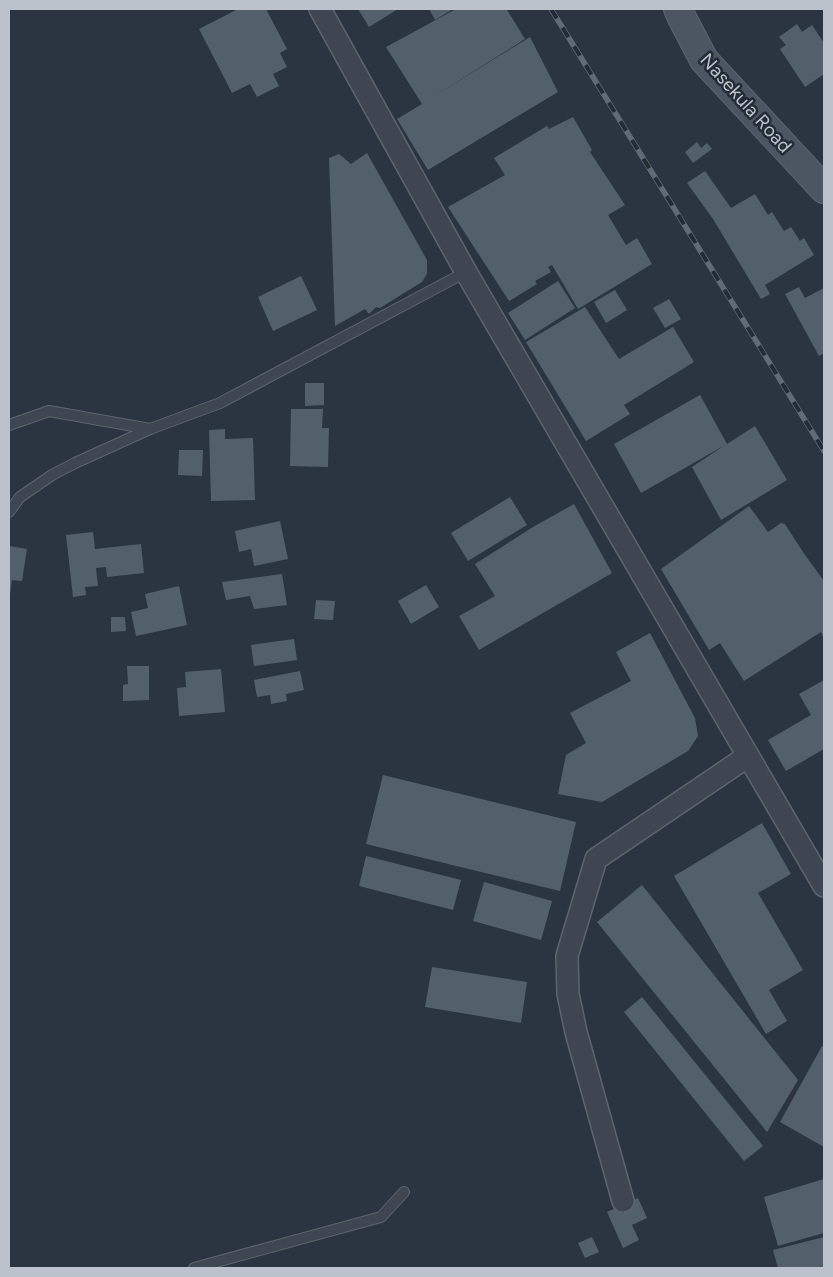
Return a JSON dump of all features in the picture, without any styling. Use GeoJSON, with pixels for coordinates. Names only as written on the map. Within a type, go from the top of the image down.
{"type":"FeatureCollection","features":[{"type":"Feature","properties":{"kind":"main road","name":"Nasekula Road"},"geometry":{"type":"LineString","coordinates":[[678,9],[704,60],[824,189]]}},
{"type":"Feature","properties":{"kind":"street"},"geometry":{"type":"LineString","coordinates":[[320,9],[466,272],[824,886]]}},
{"type":"Feature","properties":{"kind":"street"},"geometry":{"type":"LineString","coordinates":[[623,1201],[576,1032],[568,994],[567,956],[596,859],[748,756]]}},
{"type":"Feature","properties":{"kind":"lane"},"geometry":{"type":"LineString","coordinates":[[9,512],[20,497],[52,475],[150,429],[220,403],[466,272]]}},
{"type":"Feature","properties":{"kind":"lane"},"geometry":{"type":"LineString","coordinates":[[9,425],[50,411],[150,429]]}},
{"type":"Feature","properties":{"kind":"lane"},"geometry":{"type":"LineString","coordinates":[[194,1268],[381,1217],[404,1192]]}},
{"type":"Feature","properties":{"kind":"building"},"geometry":{"type":"Polygon","coordinates":[[[238,9],[266,9],[287,49],[280,53],[287,67],[273,74],[279,86],[257,97],[250,84],[232,93],[199,29],[238,9]]]}},
{"type":"Feature","properties":{"kind":"building"},"geometry":{"type":"Polygon","coordinates":[[[358,9],[398,9],[369,27],[358,9]]]}},
{"type":"Feature","properties":{"kind":"building"},"geometry":{"type":"Polygon","coordinates":[[[429,9],[453,9],[435,20],[429,9]]]}},
{"type":"Feature","properties":{"kind":"building"},"geometry":{"type":"Polygon","coordinates":[[[456,9],[508,9],[525,39],[431,98],[530,37],[558,92],[428,170],[397,119],[422,104],[386,47],[456,9]]]}},
{"type":"Feature","properties":{"kind":"building"},"geometry":{"type":"Polygon","coordinates":[[[797,24],[802,32],[812,25],[824,43],[824,74],[805,87],[780,49],[786,45],[779,37],[797,24]]]}},
{"type":"Feature","properties":{"kind":"building"},"geometry":{"type":"Polygon","coordinates":[[[573,117],[592,150],[590,152],[625,205],[608,215],[626,245],[637,238],[652,264],[578,309],[552,265],[548,267],[551,272],[535,281],[537,284],[509,301],[448,207],[505,175],[494,158],[547,126],[549,129],[573,117]]]}},
{"type":"Feature","properties":{"kind":"building"},"geometry":{"type":"Polygon","coordinates":[[[697,142],[701,148],[707,143],[712,149],[693,163],[685,152],[697,142]]]}},
{"type":"Feature","properties":{"kind":"building"},"geometry":{"type":"Polygon","coordinates":[[[367,153],[427,260],[427,274],[422,282],[380,308],[376,307],[369,314],[365,309],[335,326],[329,158],[339,154],[351,164],[367,153]]]}},
{"type":"Feature","properties":{"kind":"building"},"geometry":{"type":"Polygon","coordinates":[[[705,171],[731,208],[755,194],[768,215],[772,212],[784,231],[791,227],[800,241],[804,238],[814,255],[765,285],[770,294],[761,299],[713,219],[687,183],[705,171]]]}},
{"type":"Feature","properties":{"kind":"building"},"geometry":{"type":"Polygon","coordinates":[[[301,276],[317,310],[273,331],[258,297],[301,276]]]}},
{"type":"Feature","properties":{"kind":"building"},"geometry":{"type":"Polygon","coordinates":[[[558,281],[575,308],[525,340],[508,313],[558,281]]]}},
{"type":"Feature","properties":{"kind":"building"},"geometry":{"type":"Polygon","coordinates":[[[799,287],[805,298],[824,288],[824,353],[819,356],[785,294],[799,287]]]}},
{"type":"Feature","properties":{"kind":"building"},"geometry":{"type":"Polygon","coordinates":[[[615,290],[627,310],[606,323],[594,302],[615,290]]]}},
{"type":"Feature","properties":{"kind":"building"},"geometry":{"type":"Polygon","coordinates":[[[669,299],[681,319],[665,328],[653,308],[669,299]]]}},
{"type":"Feature","properties":{"kind":"building"},"geometry":{"type":"Polygon","coordinates":[[[585,307],[619,359],[673,327],[694,362],[624,405],[630,414],[586,441],[526,342],[585,307]]]}},
{"type":"Feature","properties":{"kind":"building"},"geometry":{"type":"Polygon","coordinates":[[[305,383],[324,383],[324,405],[305,406],[305,383]]]}},
{"type":"Feature","properties":{"kind":"building"},"geometry":{"type":"Polygon","coordinates":[[[700,395],[727,444],[755,426],[787,480],[721,520],[692,467],[725,445],[641,493],[614,444],[700,395]]]}},
{"type":"Feature","properties":{"kind":"building"},"geometry":{"type":"Polygon","coordinates":[[[291,409],[323,409],[322,428],[329,428],[328,467],[290,466],[291,409]]]}},
{"type":"Feature","properties":{"kind":"building"},"geometry":{"type":"Polygon","coordinates":[[[225,429],[225,439],[253,438],[255,500],[211,501],[209,430],[225,429]]]}},
{"type":"Feature","properties":{"kind":"building"},"geometry":{"type":"Polygon","coordinates":[[[179,450],[203,450],[202,476],[178,475],[179,450]]]}},
{"type":"Feature","properties":{"kind":"building"},"geometry":{"type":"Polygon","coordinates":[[[510,497],[527,525],[468,561],[451,533],[510,497]]]}},
{"type":"Feature","properties":{"kind":"building"},"geometry":{"type":"Polygon","coordinates":[[[574,504],[612,573],[479,650],[459,616],[495,596],[475,564],[533,527],[574,504]]]}},
{"type":"Feature","properties":{"kind":"building"},"geometry":{"type":"Polygon","coordinates":[[[749,506],[768,532],[781,523],[785,524],[824,581],[824,639],[821,632],[744,681],[720,643],[709,650],[661,569],[749,506]]]}},
{"type":"Feature","properties":{"kind":"building"},"geometry":{"type":"Polygon","coordinates":[[[280,521],[288,559],[254,566],[251,549],[239,552],[235,531],[280,521]]]}},
{"type":"Feature","properties":{"kind":"building"},"geometry":{"type":"Polygon","coordinates":[[[93,532],[95,549],[141,544],[144,573],[107,577],[106,567],[96,568],[98,586],[85,587],[86,595],[73,597],[66,535],[93,532]]]}},
{"type":"Feature","properties":{"kind":"building"},"geometry":{"type":"Polygon","coordinates":[[[9,546],[27,549],[22,581],[12,580],[10,594],[9,594],[9,546]]]}},
{"type":"Feature","properties":{"kind":"building"},"geometry":{"type":"Polygon","coordinates":[[[282,574],[287,605],[254,609],[250,596],[226,600],[222,582],[282,574]]]}},
{"type":"Feature","properties":{"kind":"building"},"geometry":{"type":"Polygon","coordinates":[[[426,585],[439,607],[411,624],[398,601],[426,585]]]}},
{"type":"Feature","properties":{"kind":"building"},"geometry":{"type":"Polygon","coordinates":[[[179,586],[187,625],[136,636],[131,612],[148,608],[145,594],[179,586]]]}},
{"type":"Feature","properties":{"kind":"building"},"geometry":{"type":"Polygon","coordinates":[[[316,600],[335,601],[333,620],[314,619],[316,600]]]}},
{"type":"Feature","properties":{"kind":"building"},"geometry":{"type":"Polygon","coordinates":[[[111,617],[125,617],[126,631],[111,632],[111,617]]]}},
{"type":"Feature","properties":{"kind":"building"},"geometry":{"type":"Polygon","coordinates":[[[650,633],[695,718],[698,736],[688,751],[602,802],[558,794],[566,755],[586,743],[570,713],[631,681],[616,652],[650,633]]]}},
{"type":"Feature","properties":{"kind":"building"},"geometry":{"type":"Polygon","coordinates":[[[294,639],[297,660],[254,666],[251,645],[294,639]]]}},
{"type":"Feature","properties":{"kind":"building"},"geometry":{"type":"Polygon","coordinates":[[[127,666],[149,666],[149,700],[123,701],[123,685],[128,684],[127,666]]]}},
{"type":"Feature","properties":{"kind":"building"},"geometry":{"type":"Polygon","coordinates":[[[221,669],[225,712],[179,716],[177,688],[186,687],[185,672],[221,669]]]}},
{"type":"Feature","properties":{"kind":"building"},"geometry":{"type":"Polygon","coordinates":[[[300,671],[304,690],[286,694],[287,701],[271,704],[270,695],[257,697],[254,680],[300,671]]]}},
{"type":"Feature","properties":{"kind":"building"},"geometry":{"type":"Polygon","coordinates":[[[824,680],[824,749],[786,771],[768,740],[811,715],[799,694],[824,680]]]}},
{"type":"Feature","properties":{"kind":"building"},"geometry":{"type":"Polygon","coordinates":[[[383,775],[576,822],[560,891],[366,844],[383,775]]]}},
{"type":"Feature","properties":{"kind":"building"},"geometry":{"type":"Polygon","coordinates":[[[762,823],[791,874],[758,893],[803,970],[769,990],[787,1021],[766,1034],[674,876],[762,823]]]}},
{"type":"Feature","properties":{"kind":"building"},"geometry":{"type":"Polygon","coordinates":[[[366,856],[461,880],[453,910],[359,886],[366,856]]]}},
{"type":"Feature","properties":{"kind":"building"},"geometry":{"type":"Polygon","coordinates":[[[484,882],[552,901],[541,940],[473,921],[484,882]]]}},
{"type":"Feature","properties":{"kind":"building"},"geometry":{"type":"Polygon","coordinates":[[[642,885],[798,1080],[767,1132],[597,922],[642,885]]]}},
{"type":"Feature","properties":{"kind":"building"},"geometry":{"type":"Polygon","coordinates":[[[432,967],[527,982],[521,1023],[425,1007],[432,967]]]}},
{"type":"Feature","properties":{"kind":"building"},"geometry":{"type":"Polygon","coordinates":[[[642,997],[763,1146],[744,1161],[624,1012],[642,997]]]}},
{"type":"Feature","properties":{"kind":"building"},"geometry":{"type":"Polygon","coordinates":[[[822,1046],[824,1048],[824,1147],[780,1122],[822,1046]]]}},
{"type":"Feature","properties":{"kind":"building"},"geometry":{"type":"Polygon","coordinates":[[[824,1179],[824,1233],[778,1246],[764,1197],[824,1179]]]}},
{"type":"Feature","properties":{"kind":"building"},"geometry":{"type":"Polygon","coordinates":[[[638,1198],[647,1218],[632,1225],[639,1240],[623,1248],[607,1212],[638,1198]]]}},
{"type":"Feature","properties":{"kind":"building"},"geometry":{"type":"Polygon","coordinates":[[[592,1237],[599,1252],[585,1258],[578,1243],[592,1237]]]}},
{"type":"Feature","properties":{"kind":"building"},"geometry":{"type":"Polygon","coordinates":[[[824,1237],[824,1268],[778,1268],[773,1250],[824,1237]]]}},
{"type":"Feature","properties":{"kind":"railway"},"geometry":{"type":"LineString","coordinates":[[551,9],[824,451]]}}]}
